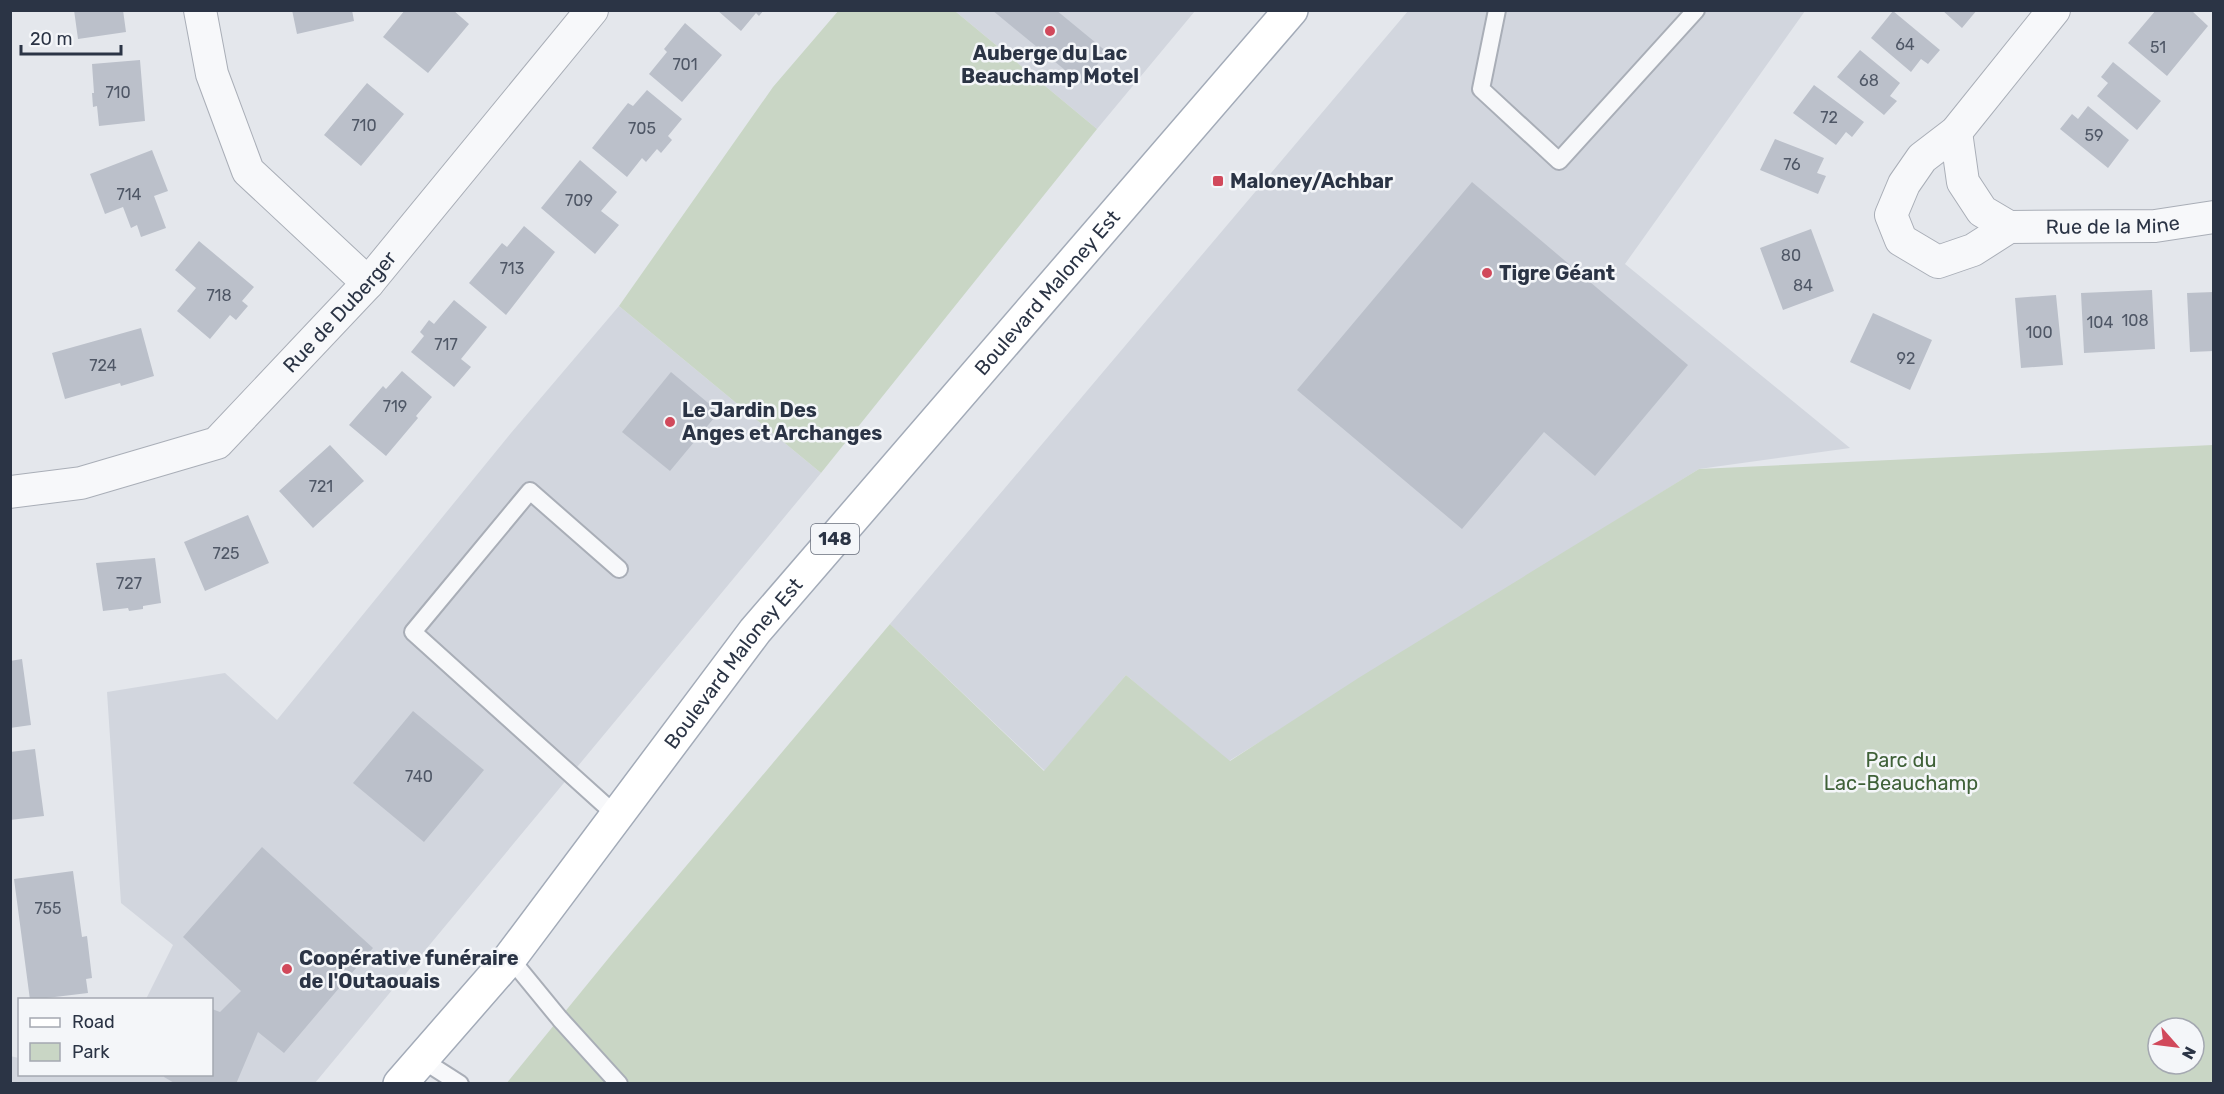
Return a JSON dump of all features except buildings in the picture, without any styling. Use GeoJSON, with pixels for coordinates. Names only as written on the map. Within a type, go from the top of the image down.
{"type":"FeatureCollection","features":[{"type":"Feature","properties":{"kind":"main road","name":"Boulevard Maloney Est"},"geometry":{"type":"LineString","coordinates":[[400,1083],[510,958],[756,631],[1291,10]]}},
{"type":"Feature","properties":{"kind":"street"},"geometry":{"type":"LineString","coordinates":[[200,10],[213,74],[248,171],[368,283]]}},
{"type":"Feature","properties":{"kind":"street","name":"Rue de Duberger"},"geometry":{"type":"LineString","coordinates":[[10,492],[81,483],[217,443],[368,283],[592,10]]}},
{"type":"Feature","properties":{"kind":"street"},"geometry":{"type":"LineString","coordinates":[[2009,226],[1973,250],[1938,262],[1900,240],[1890,215],[1904,184],[1922,158],[1956,132],[2054,10]]}},
{"type":"Feature","properties":{"kind":"street","name":"Rue de la Mine"},"geometry":{"type":"LineString","coordinates":[[1956,132],[1963,182],[1982,211],[2009,226],[2155,226],[2214,217]]}},
{"type":"Feature","properties":{"kind":"lane"},"geometry":{"type":"LineString","coordinates":[[1497,10],[1481,89],[1559,161],[1696,10]]}},
{"type":"Feature","properties":{"kind":"lane"},"geometry":{"type":"LineString","coordinates":[[617,816],[413,632],[530,491],[618,569]]}},
{"type":"Feature","properties":{"kind":"lane"},"geometry":{"type":"LineString","coordinates":[[510,958],[560,1019],[619,1083]]}},
{"type":"Feature","properties":{"kind":"lane"},"geometry":{"type":"LineString","coordinates":[[421,1059],[460,1083]]}},
{"type":"Feature","properties":{"kind":"shaded area"},"geometry":{"type":"Polygon","coordinates":[[[955,11],[1195,11],[1097,129],[955,11]]]}},
{"type":"Feature","properties":{"kind":"shaded area"},"geometry":{"type":"Polygon","coordinates":[[[1408,11],[1805,11],[1625,264],[1850,448],[1699,469],[1229,761],[1126,675],[1045,771],[890,624],[1408,11]]]}},
{"type":"Feature","properties":{"kind":"shaded area"},"geometry":{"type":"Polygon","coordinates":[[[619,306],[821,473],[315,1083],[11,1083],[10,1056],[18,1058],[18,1076],[213,1076],[213,998],[146,998],[173,945],[121,903],[107,692],[225,673],[277,720],[511,433],[619,306]]]}},
{"type":"Feature","properties":{"kind":"green space"},"geometry":{"type":"Polygon","coordinates":[[[839,10],[955,11],[1097,129],[821,473],[619,306],[773,87],[839,10]]]}},
{"type":"Feature","properties":{"kind":"green space","name":"Parc du Lac-Beauchamp"},"geometry":{"type":"Polygon","coordinates":[[[2213,445],[2213,1083],[506,1084],[612,954],[890,624],[1044,771],[1126,675],[1230,761],[1360,677],[1699,469],[2213,445]]]}},
{"type":"Feature","properties":{"kind":"place","name":"Auberge du Lac Beauchamp Motel"},"geometry":{"type":"Point","coordinates":[1050,31]}},
{"type":"Feature","properties":{"kind":"place","name":"Maloney/Achbar"},"geometry":{"type":"Point","coordinates":[1218,181]}},
{"type":"Feature","properties":{"kind":"place","name":"Tigre Géant"},"geometry":{"type":"Point","coordinates":[1487,273]}},
{"type":"Feature","properties":{"kind":"place","name":"Le Jardin Des Anges et Archanges"},"geometry":{"type":"Point","coordinates":[670,422]}},
{"type":"Feature","properties":{"kind":"place","name":"Coopérative funéraire de l'Outaouais"},"geometry":{"type":"Point","coordinates":[287,969]}}]}
